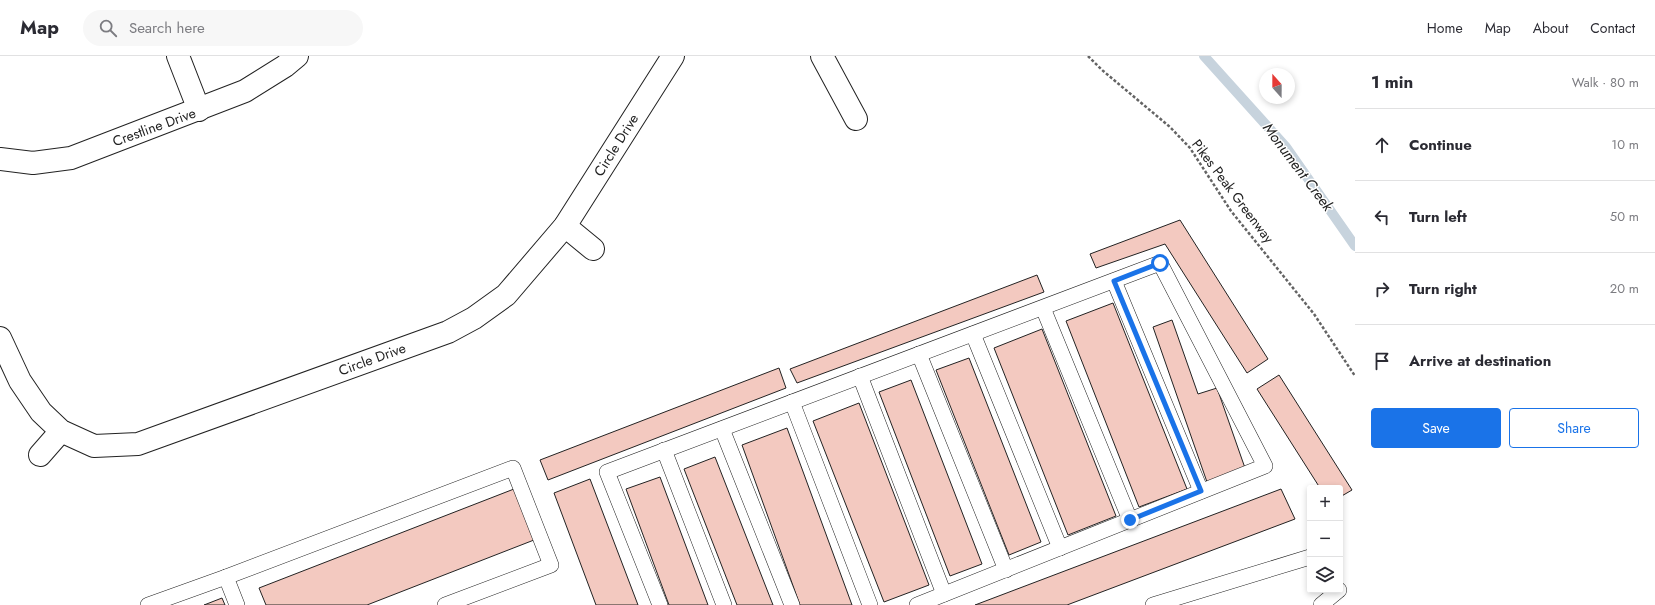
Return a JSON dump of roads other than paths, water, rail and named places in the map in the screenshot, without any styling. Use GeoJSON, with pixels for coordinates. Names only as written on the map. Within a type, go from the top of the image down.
{"type":"FeatureCollection","features":[{"type":"Feature","properties":{"kind":"street"},"geometry":{"type":"LineString","coordinates":[[178,56],[200,110]]}},
{"type":"Feature","properties":{"kind":"street","name":"Crestline Drive"},"geometry":{"type":"LineString","coordinates":[[0,159],[33,163],[71,158],[200,110],[245,91],[285,66],[297,56]]}},
{"type":"Feature","properties":{"kind":"street","name":"Circle Drive"},"geometry":{"type":"LineString","coordinates":[[0,338],[20,381],[41,412],[61,431],[94,446],[138,444],[448,332],[474,318],[506,295],[565,226],[673,56]]}},
{"type":"Feature","properties":{"kind":"street"},"geometry":{"type":"LineString","coordinates":[[822,56],[856,119]]}},
{"type":"Feature","properties":{"kind":"street"},"geometry":{"type":"LineString","coordinates":[[565,226],[593,249]]}},
{"type":"Feature","properties":{"kind":"street"},"geometry":{"type":"LineString","coordinates":[[40,456],[61,431]]}},
{"type":"Feature","properties":{"kind":"lane"},"geometry":{"type":"LineString","coordinates":[[660,605],[607,472],[1160,263],[1265,466],[917,605]]}},
{"type":"Feature","properties":{"kind":"lane"},"geometry":{"type":"LineString","coordinates":[[1114,281],[1201,491]]}},
{"type":"Feature","properties":{"kind":"lane"},"geometry":{"type":"LineString","coordinates":[[1043,308],[1130,520]]}},
{"type":"Feature","properties":{"kind":"lane"},"geometry":{"type":"LineString","coordinates":[[973,334],[1060,548]]}},
{"type":"Feature","properties":{"kind":"lane"},"geometry":{"type":"LineString","coordinates":[[919,354],[1006,570]]}},
{"type":"Feature","properties":{"kind":"lane"},"geometry":{"type":"LineString","coordinates":[[860,376],[944,594]]}},
{"type":"Feature","properties":{"kind":"lane"},"geometry":{"type":"LineString","coordinates":[[792,402],[870,605]]}},
{"type":"Feature","properties":{"kind":"lane"},"geometry":{"type":"LineString","coordinates":[[722,429],[792,605]]}},
{"type":"Feature","properties":{"kind":"lane"},"geometry":{"type":"LineString","coordinates":[[664,450],[724,605]]}},
{"type":"Feature","properties":{"kind":"lane"},"geometry":{"type":"LineString","coordinates":[[148,605],[513,468],[551,565],[444,605]]}},
{"type":"Feature","properties":{"kind":"lane"},"geometry":{"type":"LineString","coordinates":[[1153,605],[1307,558]]}},
{"type":"Feature","properties":{"kind":"lane"},"geometry":{"type":"LineString","coordinates":[[226,577],[237,605]]}},
{"type":"Feature","properties":{"kind":"lane"},"geometry":{"type":"LineString","coordinates":[[1321,605],[1335,593]]}},
{"type":"Feature","properties":{"kind":"waterway","name":"Monument Creek"},"geometry":{"type":"LineString","coordinates":[[1204,56],[1286,147],[1355,246]]}}]}
